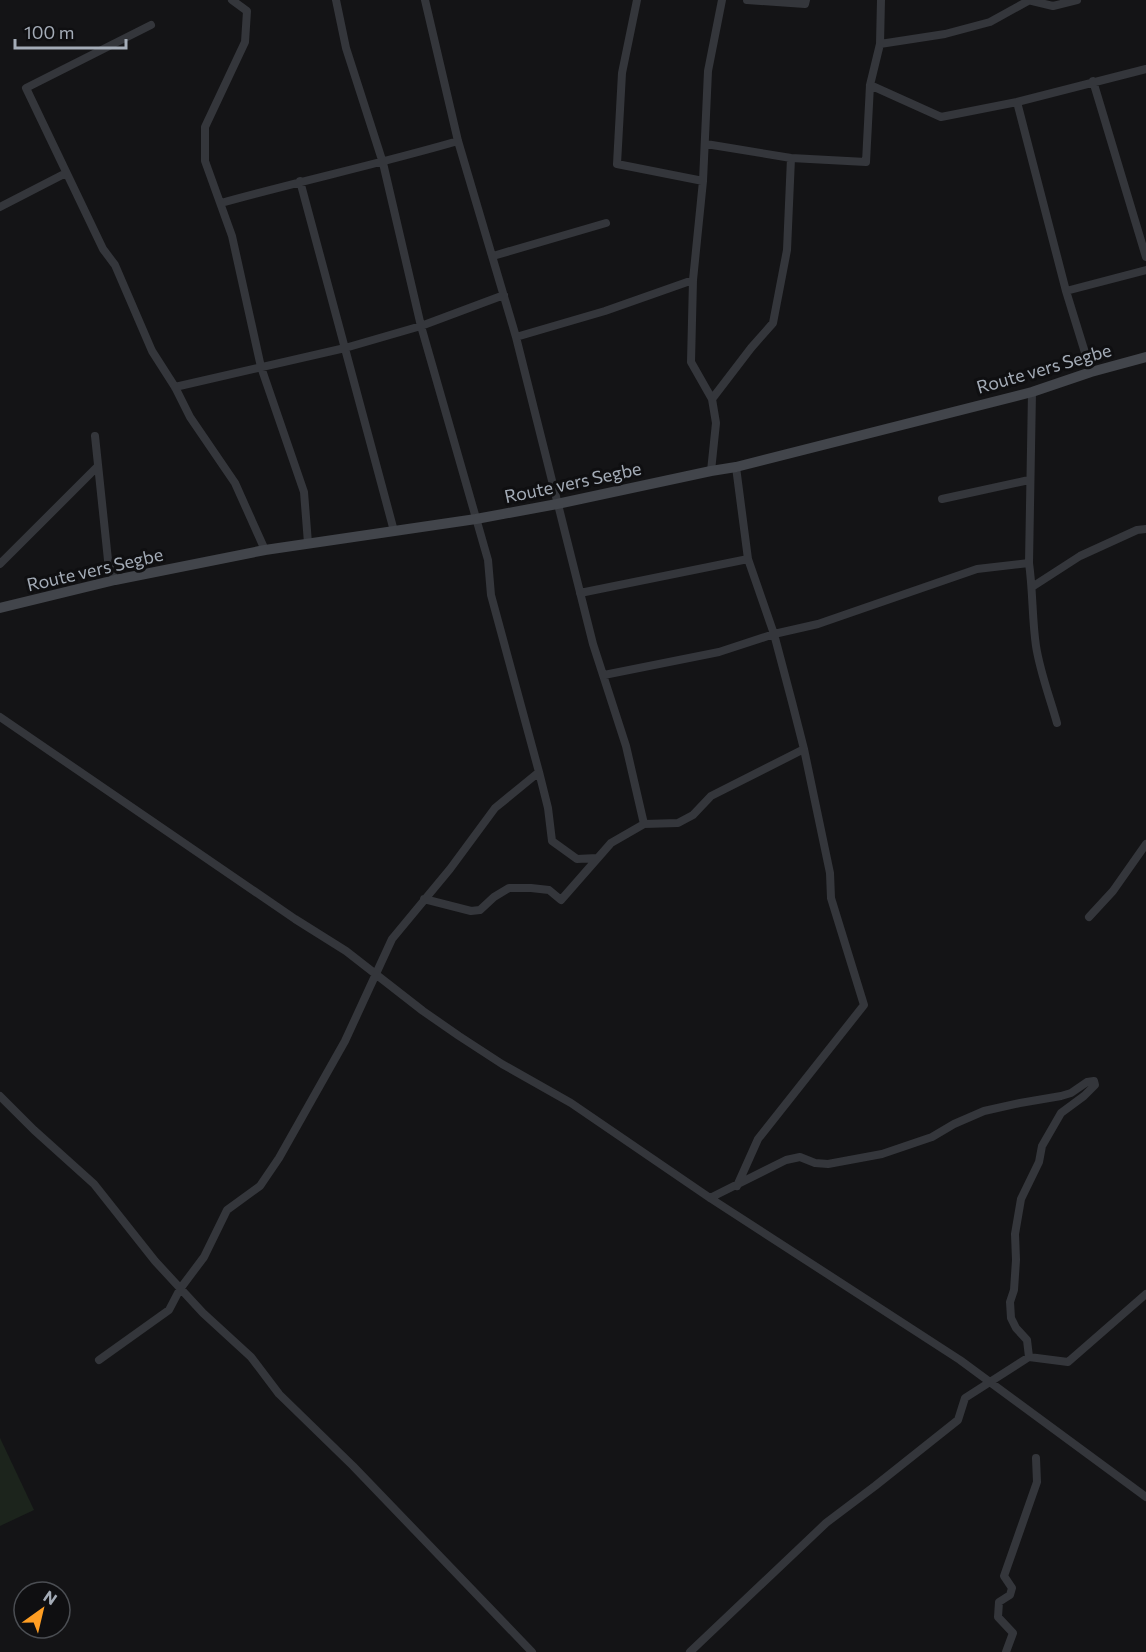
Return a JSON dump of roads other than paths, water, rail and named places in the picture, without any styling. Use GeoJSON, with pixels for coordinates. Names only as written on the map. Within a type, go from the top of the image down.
{"type":"FeatureCollection","features":[{"type":"Feature","properties":{"kind":"main road","name":"Route vers Segbe"},"geometry":{"type":"LineString","coordinates":[[0,608],[115,580],[264,550],[477,519],[736,467],[1032,392],[1091,372],[1146,357]]}},
{"type":"Feature","properties":{"kind":"street"},"geometry":{"type":"LineString","coordinates":[[232,0],[248,11],[245,42],[205,127],[205,161],[232,236],[261,367],[304,492],[308,543]]}},
{"type":"Feature","properties":{"kind":"street"},"geometry":{"type":"LineString","coordinates":[[336,0],[346,48],[383,163],[421,326],[488,560],[491,595],[548,808],[552,841],[578,859],[597,858]]}},
{"type":"Feature","properties":{"kind":"street"},"geometry":{"type":"LineString","coordinates":[[425,0],[458,141],[516,337],[593,644],[626,746],[644,824]]}},
{"type":"Feature","properties":{"kind":"street"},"geometry":{"type":"LineString","coordinates":[[637,0],[622,73],[618,164],[703,181]]}},
{"type":"Feature","properties":{"kind":"street"},"geometry":{"type":"LineString","coordinates":[[711,471],[716,423],[712,399],[691,362],[693,280],[706,144],[708,71],[722,0]]}},
{"type":"Feature","properties":{"kind":"street"},"geometry":{"type":"LineString","coordinates":[[747,0],[806,4],[806,0]]}},
{"type":"Feature","properties":{"kind":"street"},"geometry":{"type":"LineString","coordinates":[[706,144],[791,158],[866,162],[870,85],[880,44],[881,0]]}},
{"type":"Feature","properties":{"kind":"street"},"geometry":{"type":"LineString","coordinates":[[880,44],[945,34],[990,22],[1028,0],[1053,6],[1077,0]]}},
{"type":"Feature","properties":{"kind":"street"},"geometry":{"type":"LineString","coordinates":[[151,25],[26,88],[103,249],[115,265],[152,351],[175,387],[190,417],[235,483],[264,550]]}},
{"type":"Feature","properties":{"kind":"street"},"geometry":{"type":"LineString","coordinates":[[870,85],[941,117],[1017,102],[1146,69]]}},
{"type":"Feature","properties":{"kind":"street"},"geometry":{"type":"LineString","coordinates":[[1093,81],[1146,257]]}},
{"type":"Feature","properties":{"kind":"street"},"geometry":{"type":"LineString","coordinates":[[1017,102],[1066,291],[1091,372]]}},
{"type":"Feature","properties":{"kind":"street"},"geometry":{"type":"LineString","coordinates":[[221,203],[300,181],[383,163],[458,141]]}},
{"type":"Feature","properties":{"kind":"street"},"geometry":{"type":"LineString","coordinates":[[712,399],[773,323],[787,250],[791,158]]}},
{"type":"Feature","properties":{"kind":"street"},"geometry":{"type":"LineString","coordinates":[[0,207],[66,173]]}},
{"type":"Feature","properties":{"kind":"street"},"geometry":{"type":"LineString","coordinates":[[300,181],[394,531]]}},
{"type":"Feature","properties":{"kind":"street"},"geometry":{"type":"LineString","coordinates":[[493,256],[606,223]]}},
{"type":"Feature","properties":{"kind":"street"},"geometry":{"type":"LineString","coordinates":[[1066,291],[1146,270]]}},
{"type":"Feature","properties":{"kind":"street"},"geometry":{"type":"LineString","coordinates":[[516,337],[604,311],[693,280]]}},
{"type":"Feature","properties":{"kind":"street"},"geometry":{"type":"LineString","coordinates":[[175,387],[345,348],[421,326],[504,295]]}},
{"type":"Feature","properties":{"kind":"street"},"geometry":{"type":"LineString","coordinates":[[1032,392],[1029,480],[1029,563],[1032,613],[1037,650],[1057,723]]}},
{"type":"Feature","properties":{"kind":"street"},"geometry":{"type":"LineString","coordinates":[[95,436],[108,560],[115,580]]}},
{"type":"Feature","properties":{"kind":"street"},"geometry":{"type":"LineString","coordinates":[[0,564],[98,466]]}},
{"type":"Feature","properties":{"kind":"street"},"geometry":{"type":"LineString","coordinates":[[736,467],[748,559],[774,633],[804,749],[830,873],[831,898],[864,1005],[758,1139],[737,1186]]}},
{"type":"Feature","properties":{"kind":"street"},"geometry":{"type":"LineString","coordinates":[[942,499],[1029,480]]}},
{"type":"Feature","properties":{"kind":"street"},"geometry":{"type":"LineString","coordinates":[[1032,587],[1080,556],[1137,530],[1146,529]]}},
{"type":"Feature","properties":{"kind":"street"},"geometry":{"type":"LineString","coordinates":[[580,593],[748,559]]}},
{"type":"Feature","properties":{"kind":"street"},"geometry":{"type":"LineString","coordinates":[[604,675],[719,652],[774,633],[818,624],[977,569],[1029,563]]}},
{"type":"Feature","properties":{"kind":"street"},"geometry":{"type":"LineString","coordinates":[[0,717],[295,919],[346,951],[459,1036],[502,1064],[572,1103],[711,1198],[960,1360],[1146,1497]]}},
{"type":"Feature","properties":{"kind":"street"},"geometry":{"type":"LineString","coordinates":[[424,899],[471,911],[480,910],[494,897],[509,888],[531,888],[549,891],[561,900],[610,843],[644,824],[678,823],[693,815],[711,796],[804,749]]}},
{"type":"Feature","properties":{"kind":"street"},"geometry":{"type":"LineString","coordinates":[[99,1360],[169,1310],[180,1288],[204,1257],[227,1210],[260,1186],[279,1158],[345,1041],[392,939],[495,808],[539,772]]}},
{"type":"Feature","properties":{"kind":"street"},"geometry":{"type":"LineString","coordinates":[[1089,917],[1113,891],[1146,844]]}},
{"type":"Feature","properties":{"kind":"street"},"geometry":{"type":"LineString","coordinates":[[711,1198],[786,1160],[800,1157],[814,1163],[828,1164],[882,1154],[932,1137],[984,1111],[1020,1102],[1061,1096],[1094,1081],[1095,1085],[1084,1096],[1061,1113],[1042,1146],[1039,1162],[1021,1199],[1015,1234],[1014,1290],[1010,1302],[1011,1318],[1016,1328],[1027,1340],[1029,1357]]}},
{"type":"Feature","properties":{"kind":"street"},"geometry":{"type":"LineString","coordinates":[[0,1096],[94,1184],[155,1262],[203,1313],[252,1357],[279,1394],[353,1466],[532,1652]]}},
{"type":"Feature","properties":{"kind":"street"},"geometry":{"type":"LineString","coordinates":[[690,1652],[825,1522],[875,1486],[958,1420],[965,1398],[1029,1357],[1068,1362],[1146,1294]]}},
{"type":"Feature","properties":{"kind":"street"},"geometry":{"type":"LineString","coordinates":[[1006,1652],[1014,1633],[998,1617],[999,1602],[1010,1595],[1012,1587],[1004,1576],[1037,1482],[1036,1458]]}}]}
